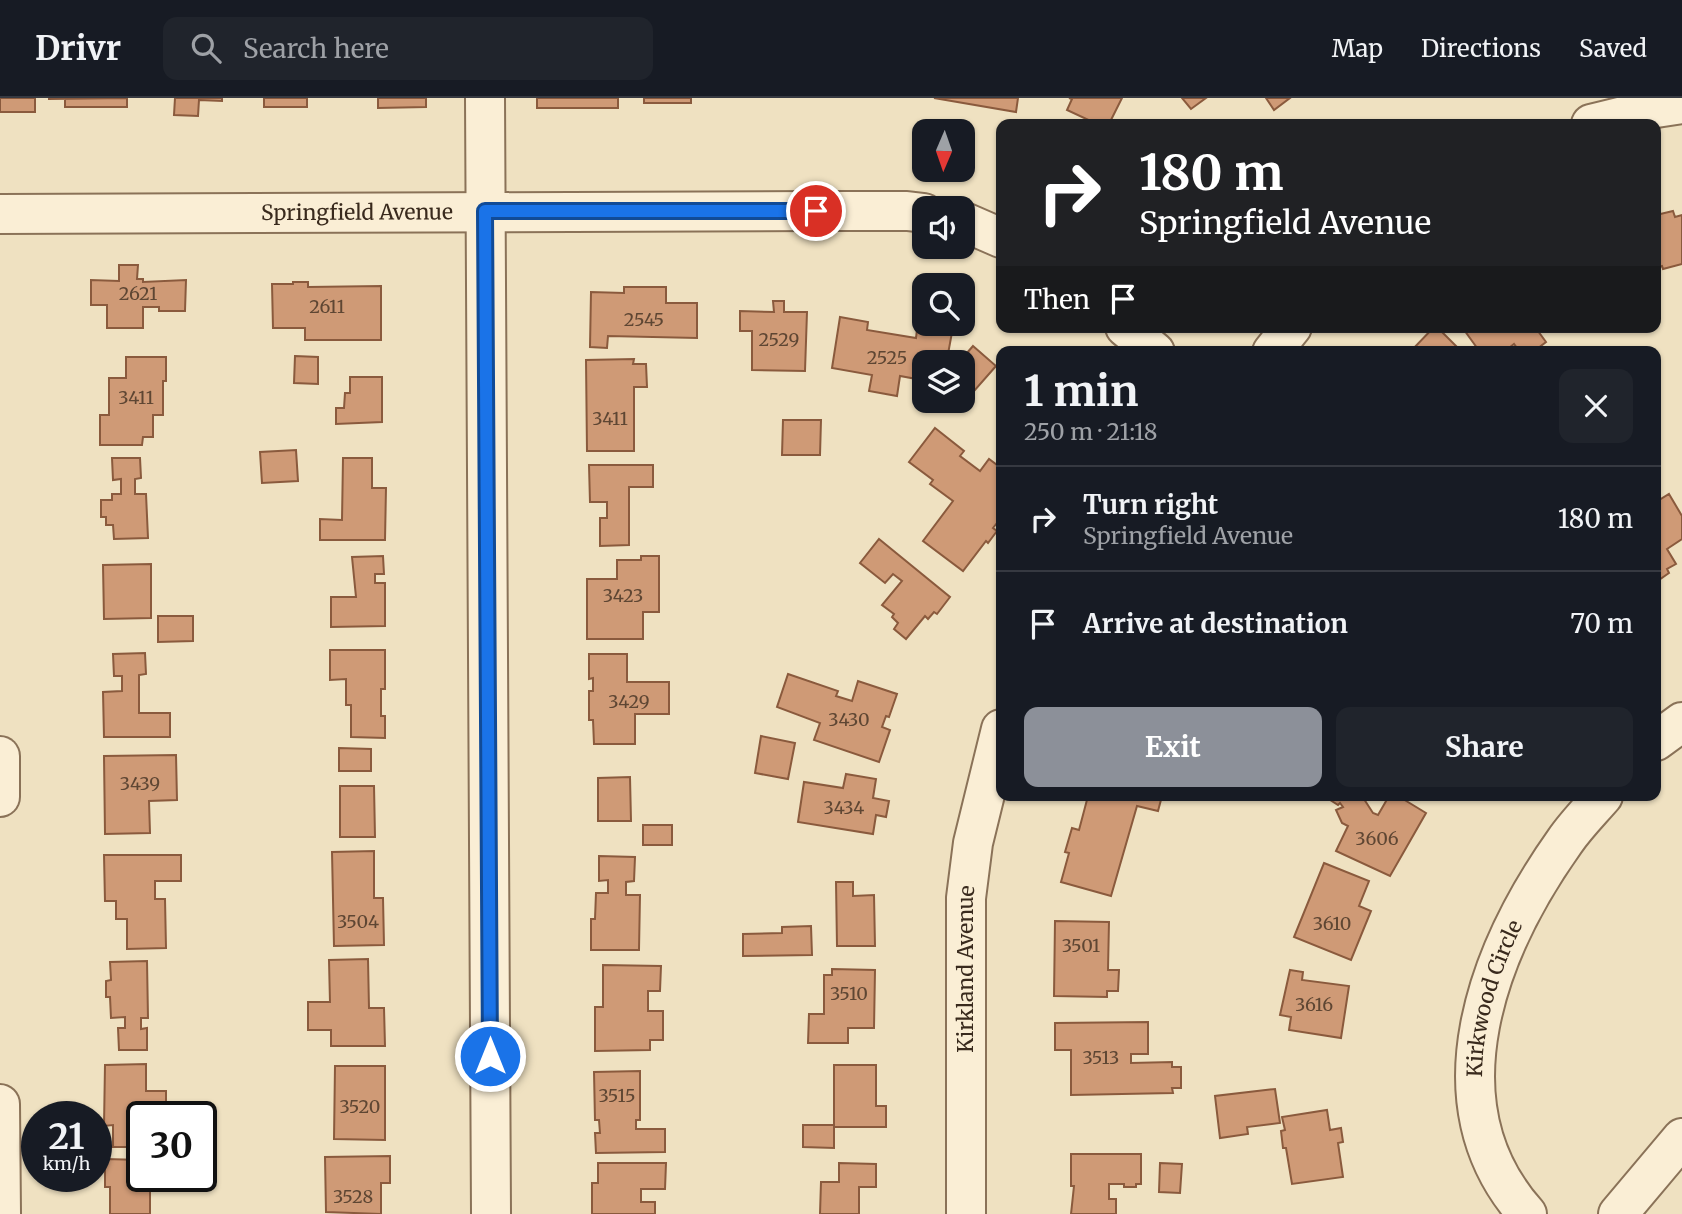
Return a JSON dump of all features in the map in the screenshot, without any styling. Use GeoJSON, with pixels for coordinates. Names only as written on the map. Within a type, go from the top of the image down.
{"type":"FeatureCollection","features":[{"type":"Feature","properties":{"kind":"street"},"geometry":{"type":"LineString","coordinates":[[485,98],[491,1214]]}},
{"type":"Feature","properties":{"kind":"street"},"geometry":{"type":"LineString","coordinates":[[1611,119],[1682,104]]}},
{"type":"Feature","properties":{"kind":"street","name":"Springfield Avenue"},"geometry":{"type":"LineString","coordinates":[[0,214],[912,212]]}},
{"type":"Feature","properties":{"kind":"street"},"geometry":{"type":"LineString","coordinates":[[975,227],[996,236]]}},
{"type":"Feature","properties":{"kind":"street"},"geometry":{"type":"LineString","coordinates":[[1132,333],[1148,346]]}},
{"type":"Feature","properties":{"kind":"street"},"geometry":{"type":"LineString","coordinates":[[1661,737],[1682,722]]}},
{"type":"Feature","properties":{"kind":"street","name":"Kirkland Avenue"},"geometry":{"type":"LineString","coordinates":[[966,1214],[966,898],[973,843],[996,749]]}},
{"type":"Feature","properties":{"kind":"street"},"geometry":{"type":"LineString","coordinates":[[0,756],[0,797]]}},
{"type":"Feature","properties":{"kind":"street","name":"Kirkwood Circle"},"geometry":{"type":"LineString","coordinates":[[1527,1214],[1514,1199],[1493,1163],[1482,1130],[1474,1086],[1475,1043],[1487,994],[1514,929],[1565,841],[1599,801]]}},
{"type":"Feature","properties":{"kind":"street"},"geometry":{"type":"LineString","coordinates":[[0,1104],[1,1214]]}},
{"type":"Feature","properties":{"kind":"street"},"geometry":{"type":"LineString","coordinates":[[1618,1214],[1682,1138]]}},
{"type":"Feature","properties":{"kind":"building"},"geometry":{"type":"Polygon","coordinates":[[[0,98],[35,98],[35,112],[0,112],[0,98]]]}},
{"type":"Feature","properties":{"kind":"building"},"geometry":{"type":"Polygon","coordinates":[[[127,98],[127,107],[65,107],[65,99],[48,99],[127,98]]]}},
{"type":"Feature","properties":{"kind":"building"},"geometry":{"type":"Polygon","coordinates":[[[175,98],[222,98],[222,101],[199,100],[198,116],[174,115],[175,98]]]}},
{"type":"Feature","properties":{"kind":"building"},"geometry":{"type":"Polygon","coordinates":[[[264,98],[307,98],[307,107],[264,107],[264,98]]]}},
{"type":"Feature","properties":{"kind":"building"},"geometry":{"type":"Polygon","coordinates":[[[378,98],[426,98],[426,107],[378,108],[378,98]]]}},
{"type":"Feature","properties":{"kind":"building"},"geometry":{"type":"Polygon","coordinates":[[[537,98],[618,98],[618,108],[537,108],[537,98]]]}},
{"type":"Feature","properties":{"kind":"building"},"geometry":{"type":"Polygon","coordinates":[[[644,98],[691,98],[691,103],[644,103],[644,98]]]}},
{"type":"Feature","properties":{"kind":"building"},"geometry":{"type":"Polygon","coordinates":[[[934,98],[1018,98],[1016,112],[934,98]]]}},
{"type":"Feature","properties":{"kind":"building"},"geometry":{"type":"Polygon","coordinates":[[[1069,98],[1122,98],[1112,119],[1086,119],[1067,110],[1072,99],[1069,98]]]}},
{"type":"Feature","properties":{"kind":"building"},"geometry":{"type":"Polygon","coordinates":[[[1182,98],[1206,98],[1191,109],[1182,98]]]}},
{"type":"Feature","properties":{"kind":"building"},"geometry":{"type":"Polygon","coordinates":[[[1266,98],[1290,98],[1274,110],[1266,98]]]}},
{"type":"Feature","properties":{"kind":"building"},"geometry":{"type":"Polygon","coordinates":[[[1673,211],[1675,217],[1682,215],[1682,264],[1663,269],[1661,266],[1661,214],[1673,211]]]}},
{"type":"Feature","properties":{"kind":"building"},"geometry":{"type":"Polygon","coordinates":[[[119,265],[138,265],[137,279],[143,279],[143,282],[186,280],[185,311],[159,311],[159,307],[143,307],[143,328],[107,328],[107,305],[91,305],[91,280],[119,281],[119,265]]]}},
{"type":"Feature","properties":{"kind":"building"},"geometry":{"type":"Polygon","coordinates":[[[308,282],[308,287],[381,286],[381,340],[305,340],[305,328],[273,328],[272,284],[308,282]]]}},
{"type":"Feature","properties":{"kind":"building"},"geometry":{"type":"Polygon","coordinates":[[[624,287],[666,287],[666,303],[697,303],[697,338],[608,336],[607,348],[590,347],[591,292],[624,293],[624,287]]]}},
{"type":"Feature","properties":{"kind":"building"},"geometry":{"type":"Polygon","coordinates":[[[773,301],[784,301],[784,312],[807,312],[805,371],[752,370],[752,331],[740,331],[740,311],[774,312],[773,301]]]}},
{"type":"Feature","properties":{"kind":"building"},"geometry":{"type":"Polygon","coordinates":[[[840,317],[868,322],[867,330],[916,338],[951,336],[949,350],[912,350],[912,378],[900,376],[897,396],[869,391],[872,375],[832,368],[840,317]]]}},
{"type":"Feature","properties":{"kind":"building"},"geometry":{"type":"Polygon","coordinates":[[[1428,333],[1443,333],[1456,346],[1416,346],[1428,333]]]}},
{"type":"Feature","properties":{"kind":"building"},"geometry":{"type":"Polygon","coordinates":[[[1466,333],[1539,333],[1546,342],[1541,346],[1476,346],[1466,333]]]}},
{"type":"Feature","properties":{"kind":"building"},"geometry":{"type":"Polygon","coordinates":[[[973,346],[996,366],[975,390],[975,350],[970,350],[973,346]]]}},
{"type":"Feature","properties":{"kind":"building"},"geometry":{"type":"Polygon","coordinates":[[[295,356],[318,357],[318,384],[294,383],[295,356]]]}},
{"type":"Feature","properties":{"kind":"building"},"geometry":{"type":"Polygon","coordinates":[[[126,357],[166,357],[163,415],[153,415],[153,437],[143,437],[142,445],[100,445],[100,415],[109,415],[109,378],[126,378],[126,357]]]}},
{"type":"Feature","properties":{"kind":"building"},"geometry":{"type":"Polygon","coordinates":[[[634,359],[633,364],[646,364],[647,387],[634,387],[634,451],[587,451],[586,360],[634,359]]]}},
{"type":"Feature","properties":{"kind":"building"},"geometry":{"type":"Polygon","coordinates":[[[350,377],[382,377],[382,422],[336,424],[336,408],[344,408],[345,393],[350,393],[350,377]]]}},
{"type":"Feature","properties":{"kind":"building"},"geometry":{"type":"Polygon","coordinates":[[[783,420],[821,420],[820,455],[782,455],[783,420]]]}},
{"type":"Feature","properties":{"kind":"building"},"geometry":{"type":"Polygon","coordinates":[[[935,428],[964,451],[960,456],[980,471],[989,459],[996,464],[996,524],[993,528],[996,532],[963,571],[923,541],[953,501],[930,484],[933,480],[909,462],[935,428]]]}},
{"type":"Feature","properties":{"kind":"building"},"geometry":{"type":"Polygon","coordinates":[[[296,450],[298,481],[262,483],[260,452],[296,450]]]}},
{"type":"Feature","properties":{"kind":"building"},"geometry":{"type":"Polygon","coordinates":[[[112,458],[140,458],[141,478],[135,479],[135,494],[146,494],[148,538],[114,539],[113,525],[106,525],[106,517],[101,517],[101,500],[112,500],[112,494],[121,494],[121,479],[113,480],[112,458]]]}},
{"type":"Feature","properties":{"kind":"building"},"geometry":{"type":"Polygon","coordinates":[[[343,458],[372,458],[372,488],[386,488],[385,540],[320,540],[320,519],[342,520],[343,458]]]}},
{"type":"Feature","properties":{"kind":"building"},"geometry":{"type":"Polygon","coordinates":[[[589,465],[653,465],[653,487],[629,487],[629,545],[600,546],[600,518],[607,518],[607,502],[590,502],[589,465]]]}},
{"type":"Feature","properties":{"kind":"building"},"geometry":{"type":"Polygon","coordinates":[[[1669,494],[1682,516],[1682,539],[1667,549],[1676,564],[1667,569],[1669,573],[1661,579],[1661,499],[1669,494]]]}},
{"type":"Feature","properties":{"kind":"building"},"geometry":{"type":"Polygon","coordinates":[[[879,539],[950,597],[937,614],[934,612],[928,619],[925,616],[906,639],[894,629],[898,623],[892,617],[894,614],[882,605],[902,581],[893,574],[885,583],[860,563],[879,539]]]}},
{"type":"Feature","properties":{"kind":"building"},"geometry":{"type":"Polygon","coordinates":[[[383,556],[384,574],[375,574],[375,583],[385,583],[385,626],[331,627],[331,597],[356,597],[352,557],[383,556]]]}},
{"type":"Feature","properties":{"kind":"building"},"geometry":{"type":"Polygon","coordinates":[[[641,556],[659,556],[659,612],[643,612],[643,639],[587,639],[587,579],[617,579],[617,560],[641,560],[641,556]]]}},
{"type":"Feature","properties":{"kind":"building"},"geometry":{"type":"Polygon","coordinates":[[[151,564],[151,618],[104,619],[103,565],[151,564]]]}},
{"type":"Feature","properties":{"kind":"building"},"geometry":{"type":"Polygon","coordinates":[[[158,616],[193,616],[193,641],[158,642],[158,616]]]}},
{"type":"Feature","properties":{"kind":"building"},"geometry":{"type":"Polygon","coordinates":[[[330,650],[385,650],[385,689],[381,689],[381,716],[385,716],[385,738],[351,737],[351,705],[346,705],[346,679],[330,680],[330,650]]]}},
{"type":"Feature","properties":{"kind":"building"},"geometry":{"type":"Polygon","coordinates":[[[145,653],[146,674],[139,675],[139,713],[170,713],[170,737],[104,737],[103,692],[122,691],[122,676],[114,676],[113,654],[145,653]]]}},
{"type":"Feature","properties":{"kind":"building"},"geometry":{"type":"Polygon","coordinates":[[[589,654],[627,654],[627,682],[669,682],[669,714],[635,714],[635,744],[594,744],[593,720],[589,720],[589,691],[593,691],[593,678],[589,679],[589,654]]]}},
{"type":"Feature","properties":{"kind":"building"},"geometry":{"type":"Polygon","coordinates":[[[788,674],[838,691],[836,696],[852,701],[858,681],[897,694],[889,717],[886,716],[882,727],[890,730],[879,762],[814,740],[820,723],[777,707],[788,674]]]}},
{"type":"Feature","properties":{"kind":"building"},"geometry":{"type":"Polygon","coordinates":[[[761,736],[795,743],[788,779],[755,773],[761,736]]]}},
{"type":"Feature","properties":{"kind":"building"},"geometry":{"type":"Polygon","coordinates":[[[339,748],[371,749],[371,771],[339,771],[339,748]]]}},
{"type":"Feature","properties":{"kind":"building"},"geometry":{"type":"Polygon","coordinates":[[[176,755],[177,800],[149,801],[150,833],[105,834],[104,756],[176,755]]]}},
{"type":"Feature","properties":{"kind":"building"},"geometry":{"type":"Polygon","coordinates":[[[846,774],[876,779],[873,798],[889,801],[886,817],[876,815],[873,834],[798,822],[804,782],[843,788],[846,774]]]}},
{"type":"Feature","properties":{"kind":"building"},"geometry":{"type":"Polygon","coordinates":[[[630,777],[631,821],[598,821],[598,778],[630,777]]]}},
{"type":"Feature","properties":{"kind":"building"},"geometry":{"type":"Polygon","coordinates":[[[340,786],[374,786],[375,837],[340,837],[340,786]]]}},
{"type":"Feature","properties":{"kind":"building"},"geometry":{"type":"Polygon","coordinates":[[[1087,801],[1161,801],[1158,811],[1137,806],[1111,896],[1061,882],[1072,828],[1079,830],[1087,801]]]}},
{"type":"Feature","properties":{"kind":"building"},"geometry":{"type":"Polygon","coordinates":[[[1332,801],[1365,801],[1373,813],[1378,815],[1386,801],[1406,801],[1426,813],[1390,876],[1336,851],[1348,826],[1342,823],[1336,810],[1343,807],[1340,803],[1338,805],[1332,801]]]}},
{"type":"Feature","properties":{"kind":"building"},"geometry":{"type":"Polygon","coordinates":[[[643,825],[672,825],[672,845],[643,845],[643,825]]]}},
{"type":"Feature","properties":{"kind":"building"},"geometry":{"type":"Polygon","coordinates":[[[374,851],[374,898],[383,898],[384,945],[334,946],[332,852],[374,851]]]}},
{"type":"Feature","properties":{"kind":"building"},"geometry":{"type":"Polygon","coordinates":[[[104,855],[181,855],[181,881],[155,881],[155,899],[165,899],[166,948],[127,949],[127,919],[116,919],[116,901],[105,901],[104,855]]]}},
{"type":"Feature","properties":{"kind":"building"},"geometry":{"type":"Polygon","coordinates":[[[599,856],[635,857],[634,881],[626,882],[626,895],[640,895],[639,950],[591,950],[591,919],[595,919],[596,893],[608,893],[608,880],[599,881],[599,856]]]}},
{"type":"Feature","properties":{"kind":"building"},"geometry":{"type":"Polygon","coordinates":[[[1324,863],[1369,881],[1359,906],[1371,911],[1351,960],[1294,937],[1324,863]]]}},
{"type":"Feature","properties":{"kind":"building"},"geometry":{"type":"Polygon","coordinates":[[[836,882],[853,882],[853,896],[874,895],[875,946],[837,946],[836,882]]]}},
{"type":"Feature","properties":{"kind":"building"},"geometry":{"type":"Polygon","coordinates":[[[1055,921],[1109,922],[1108,970],[1119,970],[1118,991],[1107,991],[1107,997],[1054,996],[1055,921]]]}},
{"type":"Feature","properties":{"kind":"building"},"geometry":{"type":"Polygon","coordinates":[[[811,926],[812,955],[743,956],[743,934],[782,933],[782,927],[811,926]]]}},
{"type":"Feature","properties":{"kind":"building"},"geometry":{"type":"Polygon","coordinates":[[[368,959],[369,1008],[384,1008],[385,1046],[331,1046],[331,1030],[308,1030],[308,1002],[330,1002],[329,960],[368,959]]]}},
{"type":"Feature","properties":{"kind":"building"},"geometry":{"type":"Polygon","coordinates":[[[147,961],[148,1018],[141,1018],[141,1029],[147,1028],[147,1050],[119,1050],[118,1028],[125,1028],[125,1017],[111,1018],[110,997],[106,997],[106,981],[111,980],[110,962],[147,961]]]}},
{"type":"Feature","properties":{"kind":"building"},"geometry":{"type":"Polygon","coordinates":[[[603,965],[661,966],[660,991],[648,991],[648,1011],[663,1011],[663,1040],[650,1040],[650,1050],[595,1051],[595,1007],[603,1007],[603,965]]]}},
{"type":"Feature","properties":{"kind":"building"},"geometry":{"type":"Polygon","coordinates":[[[832,969],[875,970],[874,1028],[848,1028],[848,1043],[808,1043],[809,1014],[824,1014],[824,975],[832,975],[832,969]]]}},
{"type":"Feature","properties":{"kind":"building"},"geometry":{"type":"Polygon","coordinates":[[[1290,970],[1303,972],[1302,980],[1349,986],[1341,1038],[1289,1030],[1291,1017],[1280,1015],[1290,970]]]}},
{"type":"Feature","properties":{"kind":"building"},"geometry":{"type":"Polygon","coordinates":[[[1148,1022],[1148,1054],[1131,1054],[1131,1063],[1172,1062],[1172,1067],[1181,1067],[1181,1088],[1172,1088],[1173,1093],[1071,1095],[1071,1050],[1055,1050],[1055,1023],[1148,1022]]]}},
{"type":"Feature","properties":{"kind":"building"},"geometry":{"type":"Polygon","coordinates":[[[146,1064],[146,1091],[166,1091],[166,1101],[126,1101],[126,1147],[113,1147],[112,1101],[104,1101],[105,1065],[146,1064]]]}},
{"type":"Feature","properties":{"kind":"building"},"geometry":{"type":"Polygon","coordinates":[[[834,1065],[876,1065],[876,1106],[886,1106],[886,1127],[834,1127],[834,1148],[803,1147],[803,1125],[834,1125],[834,1065]]]}},
{"type":"Feature","properties":{"kind":"building"},"geometry":{"type":"Polygon","coordinates":[[[335,1066],[385,1066],[385,1140],[334,1139],[335,1066]]]}},
{"type":"Feature","properties":{"kind":"building"},"geometry":{"type":"Polygon","coordinates":[[[640,1071],[640,1120],[636,1120],[636,1129],[665,1129],[665,1152],[596,1153],[595,1133],[600,1133],[599,1120],[595,1120],[594,1072],[640,1071]]]}},
{"type":"Feature","properties":{"kind":"building"},"geometry":{"type":"Polygon","coordinates":[[[1275,1089],[1280,1123],[1247,1127],[1248,1134],[1220,1138],[1215,1096],[1275,1089]]]}},
{"type":"Feature","properties":{"kind":"building"},"geometry":{"type":"Polygon","coordinates":[[[1327,1110],[1330,1130],[1341,1128],[1343,1142],[1338,1143],[1343,1177],[1292,1184],[1286,1148],[1283,1148],[1281,1131],[1285,1130],[1282,1117],[1327,1110]]]}},
{"type":"Feature","properties":{"kind":"building"},"geometry":{"type":"Polygon","coordinates":[[[1071,1154],[1141,1154],[1141,1184],[1124,1187],[1124,1184],[1109,1184],[1109,1199],[1116,1199],[1116,1214],[1071,1214],[1074,1186],[1071,1186],[1071,1154]]]}},
{"type":"Feature","properties":{"kind":"building"},"geometry":{"type":"Polygon","coordinates":[[[390,1156],[390,1183],[381,1183],[381,1214],[326,1212],[325,1157],[390,1156]]]}},
{"type":"Feature","properties":{"kind":"building"},"geometry":{"type":"Polygon","coordinates":[[[112,1159],[126,1160],[126,1192],[150,1192],[150,1214],[110,1214],[112,1159]]]}},
{"type":"Feature","properties":{"kind":"building"},"geometry":{"type":"Polygon","coordinates":[[[598,1163],[666,1163],[665,1189],[641,1189],[641,1202],[655,1202],[655,1214],[592,1214],[592,1183],[598,1183],[598,1163]]]}},
{"type":"Feature","properties":{"kind":"building"},"geometry":{"type":"Polygon","coordinates":[[[839,1163],[876,1164],[876,1187],[859,1187],[859,1214],[820,1214],[821,1182],[839,1182],[839,1163]]]}},
{"type":"Feature","properties":{"kind":"building"},"geometry":{"type":"Polygon","coordinates":[[[1160,1163],[1182,1164],[1180,1193],[1159,1192],[1160,1163]]]}},
{"type":"Feature","properties":{"kind":"route"},"geometry":{"type":"LineString","coordinates":[[490,1056],[485,211],[816,211]]}}]}
